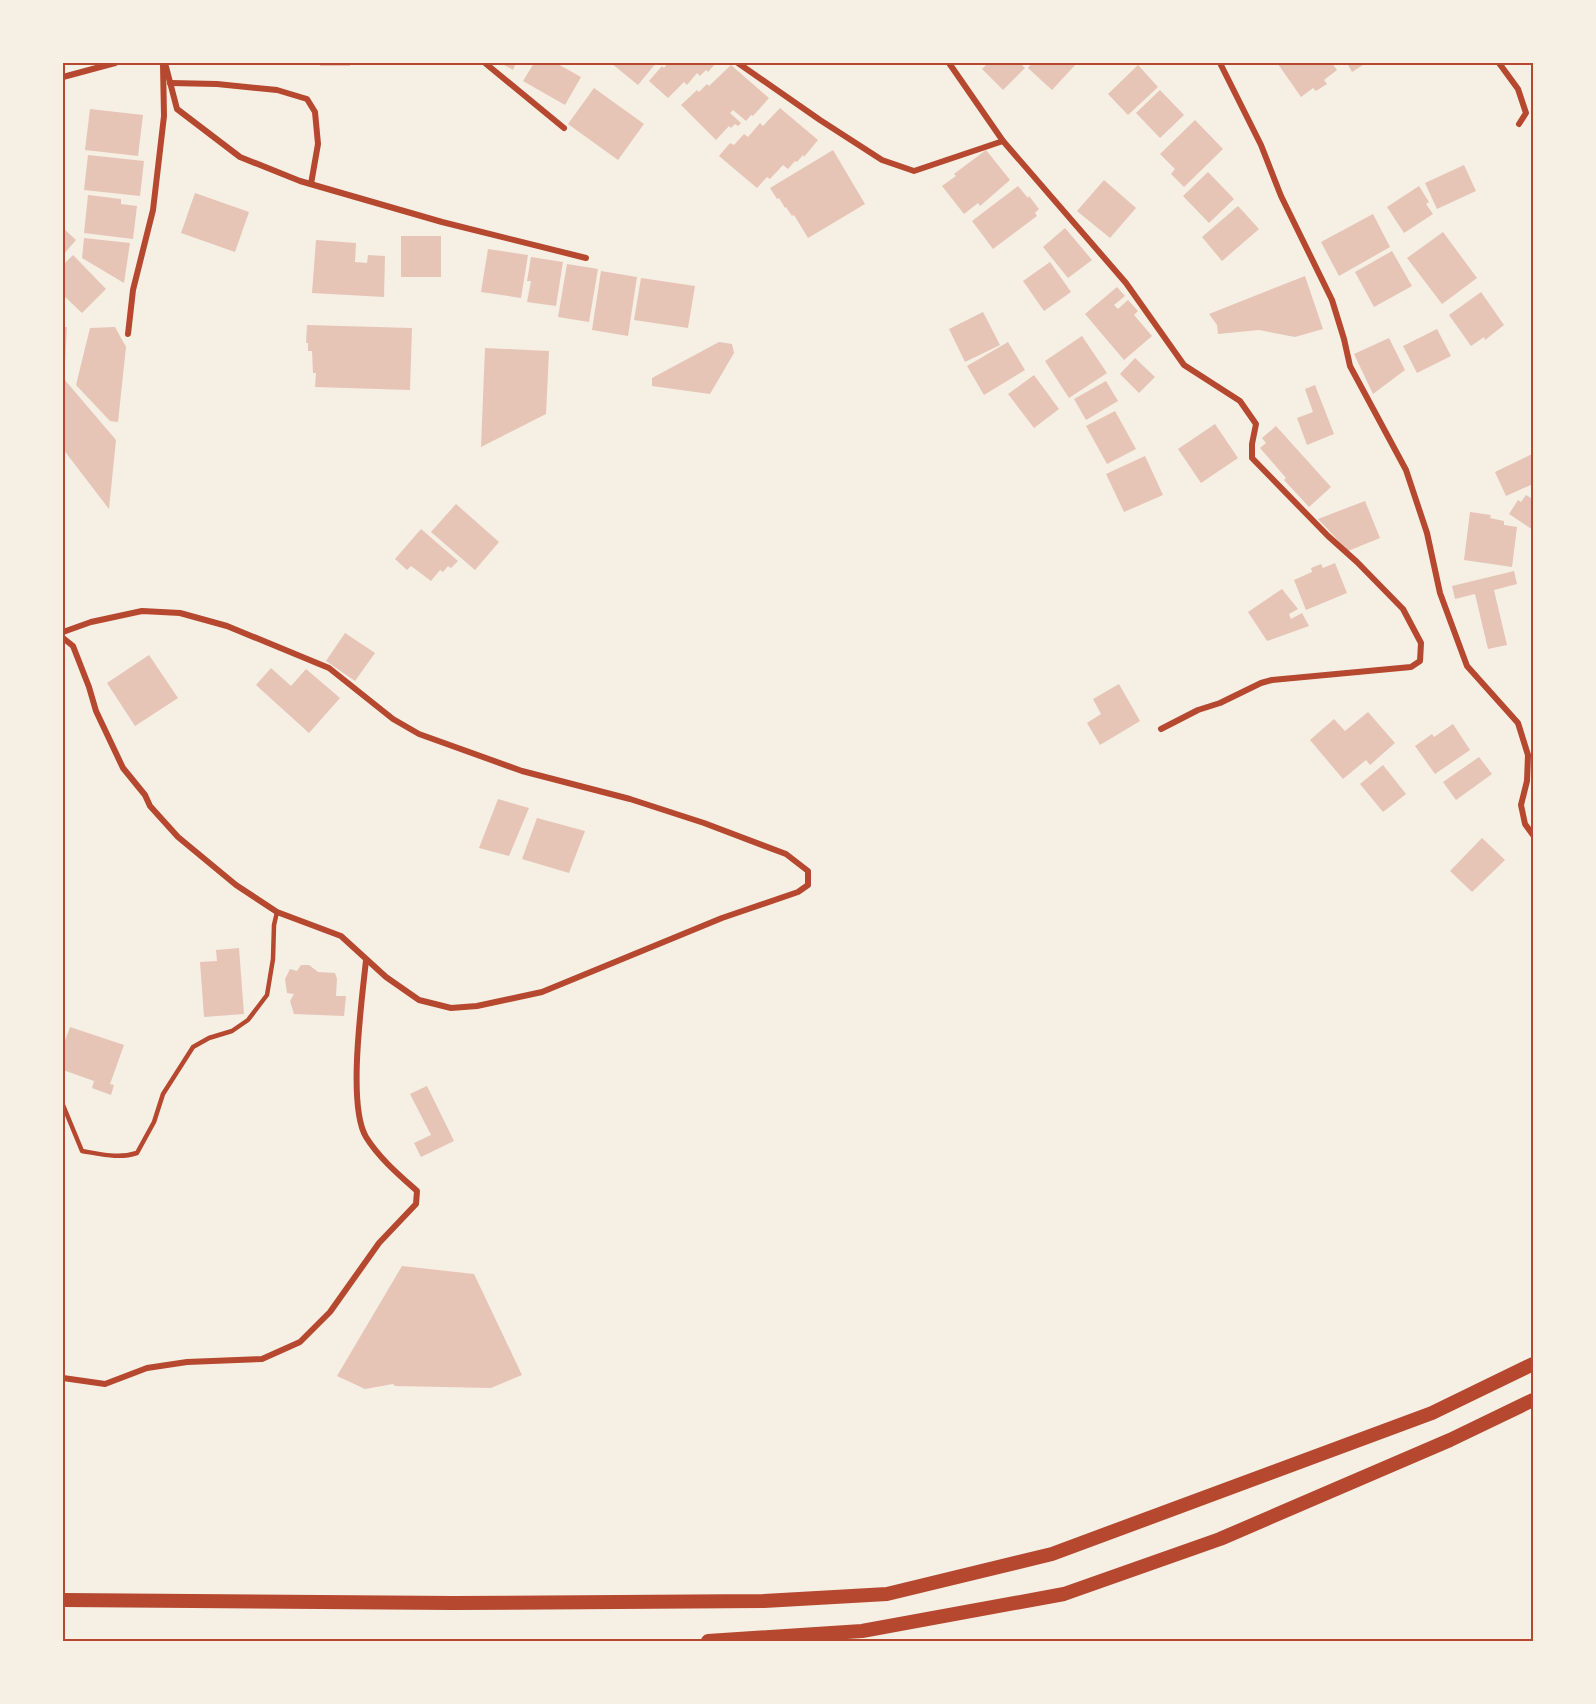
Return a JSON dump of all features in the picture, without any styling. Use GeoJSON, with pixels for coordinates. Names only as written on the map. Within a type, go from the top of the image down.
{"type":"FeatureCollection","features":[{"type":"Feature","properties":{"kind":"highway"},"geometry":{"type":"LineString","coordinates":[[63,1600],[441,1603],[764,1601],[887,1594],[1052,1554],[1432,1413],[1533,1364]]}},
{"type":"Feature","properties":{"kind":"highway"},"geometry":{"type":"LineString","coordinates":[[708,1641],[862,1631],[1064,1594],[1220,1539],[1450,1440],[1533,1400]]}},
{"type":"Feature","properties":{"kind":"street"},"geometry":{"type":"LineString","coordinates":[[63,77],[115,63]]}},
{"type":"Feature","properties":{"kind":"street"},"geometry":{"type":"LineString","coordinates":[[164,63],[177,109],[240,157],[311,184],[442,222],[586,258]]}},
{"type":"Feature","properties":{"kind":"street"},"geometry":{"type":"LineString","coordinates":[[128,334],[133,290],[153,210],[164,116],[164,63]]}},
{"type":"Feature","properties":{"kind":"street"},"geometry":{"type":"LineString","coordinates":[[485,63],[564,128]]}},
{"type":"Feature","properties":{"kind":"street"},"geometry":{"type":"LineString","coordinates":[[738,63],[882,160],[914,171],[1003,141]]}},
{"type":"Feature","properties":{"kind":"street"},"geometry":{"type":"LineString","coordinates":[[949,63],[1003,141],[1126,283],[1184,365],[1240,401],[1256,424],[1252,458],[1403,609],[1421,643],[1420,661],[1411,668],[1272,680],[1198,710],[1161,729]]}},
{"type":"Feature","properties":{"kind":"street"},"geometry":{"type":"LineString","coordinates":[[1220,63],[1262,146],[1281,196],[1332,300],[1350,366],[1406,470],[1427,533],[1440,593],[1467,666],[1518,723],[1528,755],[1527,781],[1521,805],[1525,824],[1533,835]]}},
{"type":"Feature","properties":{"kind":"street"},"geometry":{"type":"LineString","coordinates":[[1499,63],[1518,89],[1526,113],[1519,124]]}},
{"type":"Feature","properties":{"kind":"street"},"geometry":{"type":"LineString","coordinates":[[170,83],[217,84],[277,90],[307,99],[315,112],[318,144],[311,184]]}},
{"type":"Feature","properties":{"kind":"street"},"geometry":{"type":"LineString","coordinates":[[63,632],[91,622],[142,611],[180,613],[227,626],[329,668],[393,719],[419,734],[522,771],[630,799],[704,823],[786,855],[808,871],[808,885],[798,892],[722,918],[542,992],[501,1002],[452,1008],[433,1005],[408,994],[341,936],[277,912],[236,885],[178,837],[150,806],[145,795],[123,768],[96,711],[72,646],[63,638]]}},
{"type":"Feature","properties":{"kind":"street"},"geometry":{"type":"LineString","coordinates":[[63,1378],[105,1384],[147,1368],[187,1362],[262,1359],[300,1342],[330,1312],[379,1243],[416,1204],[417,1191],[393,1170],[366,1137],[357,1114],[358,1037],[366,960]]}},
{"type":"Feature","properties":{"kind":"lane"},"geometry":{"type":"LineString","coordinates":[[63,1105],[82,1151],[110,1156],[128,1156],[137,1153],[154,1122],[163,1094],[193,1047],[208,1038],[232,1031],[248,1020],[267,995],[277,912]]}},
{"type":"Feature","properties":{"kind":"building"},"geometry":{"type":"Polygon","coordinates":[[[320,63],[350,63],[350,66],[320,66],[320,63]]]}},
{"type":"Feature","properties":{"kind":"building"},"geometry":{"type":"Polygon","coordinates":[[[501,63],[516,63],[513,70],[501,63]]]}},
{"type":"Feature","properties":{"kind":"building"},"geometry":{"type":"Polygon","coordinates":[[[534,63],[556,63],[581,77],[565,105],[523,81],[534,63]]]}},
{"type":"Feature","properties":{"kind":"building"},"geometry":{"type":"Polygon","coordinates":[[[611,63],[656,63],[638,85],[611,63]]]}},
{"type":"Feature","properties":{"kind":"building"},"geometry":{"type":"Polygon","coordinates":[[[668,63],[716,63],[708,72],[706,70],[700,76],[697,73],[687,85],[684,82],[668,98],[649,81],[662,66],[664,68],[668,63]]]}},
{"type":"Feature","properties":{"kind":"building"},"geometry":{"type":"Polygon","coordinates":[[[988,63],[1020,63],[1025,68],[1003,90],[982,69],[988,63]]]}},
{"type":"Feature","properties":{"kind":"building"},"geometry":{"type":"Polygon","coordinates":[[[1032,63],[1077,63],[1052,90],[1028,68],[1032,63]]]}},
{"type":"Feature","properties":{"kind":"building"},"geometry":{"type":"Polygon","coordinates":[[[1332,63],[1337,70],[1324,80],[1327,84],[1316,91],[1313,88],[1301,97],[1278,64],[1332,63]]]}},
{"type":"Feature","properties":{"kind":"building"},"geometry":{"type":"Polygon","coordinates":[[[1347,63],[1366,63],[1352,72],[1347,63]]]}},
{"type":"Feature","properties":{"kind":"building"},"geometry":{"type":"Polygon","coordinates":[[[731,65],[769,98],[746,121],[733,110],[730,113],[741,123],[731,128],[729,126],[716,140],[681,105],[697,90],[699,92],[707,84],[709,86],[731,65]]]}},
{"type":"Feature","properties":{"kind":"building"},"geometry":{"type":"Polygon","coordinates":[[[1138,65],[1158,87],[1128,115],[1108,94],[1138,65]]]}},
{"type":"Feature","properties":{"kind":"building"},"geometry":{"type":"Polygon","coordinates":[[[594,88],[644,124],[618,160],[568,124],[594,88]]]}},
{"type":"Feature","properties":{"kind":"building"},"geometry":{"type":"Polygon","coordinates":[[[1160,90],[1184,115],[1160,138],[1136,113],[1160,90]]]}},
{"type":"Feature","properties":{"kind":"building"},"geometry":{"type":"Polygon","coordinates":[[[780,108],[818,140],[804,157],[803,155],[788,169],[783,165],[770,179],[767,177],[757,188],[719,156],[730,143],[734,145],[744,134],[748,137],[760,123],[763,126],[780,108]]]}},
{"type":"Feature","properties":{"kind":"building"},"geometry":{"type":"Polygon","coordinates":[[[90,109],[143,115],[138,156],[85,150],[90,109]]]}},
{"type":"Feature","properties":{"kind":"building"},"geometry":{"type":"Polygon","coordinates":[[[1195,120],[1223,149],[1184,187],[1171,174],[1175,169],[1160,154],[1195,120]]]}},
{"type":"Feature","properties":{"kind":"building"},"geometry":{"type":"Polygon","coordinates":[[[833,150],[865,204],[808,238],[794,215],[792,216],[770,188],[833,150]]]}},
{"type":"Feature","properties":{"kind":"building"},"geometry":{"type":"Polygon","coordinates":[[[986,150],[1010,180],[980,206],[978,203],[964,214],[942,186],[986,150]]]}},
{"type":"Feature","properties":{"kind":"building"},"geometry":{"type":"Polygon","coordinates":[[[88,155],[144,161],[140,196],[84,190],[88,155]]]}},
{"type":"Feature","properties":{"kind":"building"},"geometry":{"type":"Polygon","coordinates":[[[1464,165],[1476,191],[1437,209],[1425,183],[1464,165]]]}},
{"type":"Feature","properties":{"kind":"building"},"geometry":{"type":"Polygon","coordinates":[[[1208,172],[1234,199],[1209,223],[1183,196],[1208,172]]]}},
{"type":"Feature","properties":{"kind":"building"},"geometry":{"type":"Polygon","coordinates":[[[1104,180],[1136,208],[1110,238],[1077,211],[1104,180]]]}},
{"type":"Feature","properties":{"kind":"building"},"geometry":{"type":"Polygon","coordinates":[[[1018,186],[1039,209],[1035,213],[1037,216],[993,249],[972,221],[1018,186]]]}},
{"type":"Feature","properties":{"kind":"building"},"geometry":{"type":"Polygon","coordinates":[[[1419,186],[1433,214],[1404,233],[1387,207],[1419,186]]]}},
{"type":"Feature","properties":{"kind":"building"},"geometry":{"type":"Polygon","coordinates":[[[195,193],[249,212],[235,252],[181,233],[195,193]]]}},
{"type":"Feature","properties":{"kind":"building"},"geometry":{"type":"Polygon","coordinates":[[[88,195],[121,199],[121,204],[137,206],[133,239],[84,233],[88,195]]]}},
{"type":"Feature","properties":{"kind":"building"},"geometry":{"type":"Polygon","coordinates":[[[1238,206],[1259,229],[1222,261],[1202,237],[1238,206]]]}},
{"type":"Feature","properties":{"kind":"building"},"geometry":{"type":"Polygon","coordinates":[[[1373,214],[1390,247],[1339,276],[1321,242],[1373,214]]]}},
{"type":"Feature","properties":{"kind":"building"},"geometry":{"type":"Polygon","coordinates":[[[63,228],[76,240],[63,255],[63,228]]]}},
{"type":"Feature","properties":{"kind":"building"},"geometry":{"type":"Polygon","coordinates":[[[1065,228],[1092,260],[1068,278],[1043,247],[1065,228]]]}},
{"type":"Feature","properties":{"kind":"building"},"geometry":{"type":"Polygon","coordinates":[[[1443,232],[1477,278],[1442,304],[1407,258],[1443,232]]]}},
{"type":"Feature","properties":{"kind":"building"},"geometry":{"type":"Polygon","coordinates":[[[401,236],[441,236],[441,277],[401,277],[401,236]]]}},
{"type":"Feature","properties":{"kind":"building"},"geometry":{"type":"Polygon","coordinates":[[[84,238],[130,243],[124,283],[82,258],[84,238]]]}},
{"type":"Feature","properties":{"kind":"building"},"geometry":{"type":"Polygon","coordinates":[[[316,240],[356,243],[355,262],[367,263],[368,255],[385,256],[384,297],[312,293],[316,240]]]}},
{"type":"Feature","properties":{"kind":"building"},"geometry":{"type":"Polygon","coordinates":[[[488,249],[528,255],[521,298],[481,292],[488,249]]]}},
{"type":"Feature","properties":{"kind":"building"},"geometry":{"type":"Polygon","coordinates":[[[1392,251],[1412,286],[1374,307],[1355,272],[1392,251]]]}},
{"type":"Feature","properties":{"kind":"building"},"geometry":{"type":"Polygon","coordinates":[[[73,255],[106,289],[82,313],[63,295],[63,265],[73,255]]]}},
{"type":"Feature","properties":{"kind":"building"},"geometry":{"type":"Polygon","coordinates":[[[531,257],[563,262],[556,306],[527,302],[531,281],[527,281],[531,257]]]}},
{"type":"Feature","properties":{"kind":"building"},"geometry":{"type":"Polygon","coordinates":[[[1050,262],[1071,292],[1044,311],[1023,281],[1050,262]]]}},
{"type":"Feature","properties":{"kind":"building"},"geometry":{"type":"Polygon","coordinates":[[[567,264],[598,269],[589,322],[558,317],[567,264]]]}},
{"type":"Feature","properties":{"kind":"building"},"geometry":{"type":"Polygon","coordinates":[[[601,271],[637,277],[628,336],[592,330],[601,271]]]}},
{"type":"Feature","properties":{"kind":"building"},"geometry":{"type":"Polygon","coordinates":[[[1305,276],[1323,329],[1295,337],[1259,330],[1218,334],[1217,325],[1209,314],[1305,276]]]}},
{"type":"Feature","properties":{"kind":"building"},"geometry":{"type":"Polygon","coordinates":[[[641,278],[695,286],[688,328],[634,320],[641,278]]]}},
{"type":"Feature","properties":{"kind":"building"},"geometry":{"type":"Polygon","coordinates":[[[1117,287],[1125,296],[1114,305],[1118,309],[1128,300],[1138,311],[1134,315],[1152,336],[1124,360],[1085,314],[1117,287]]]}},
{"type":"Feature","properties":{"kind":"building"},"geometry":{"type":"Polygon","coordinates":[[[1481,292],[1504,325],[1485,340],[1484,337],[1471,346],[1449,315],[1481,292]]]}},
{"type":"Feature","properties":{"kind":"building"},"geometry":{"type":"Polygon","coordinates":[[[983,312],[1000,345],[965,362],[949,329],[983,312]]]}},
{"type":"Feature","properties":{"kind":"building"},"geometry":{"type":"Polygon","coordinates":[[[307,325],[412,328],[410,390],[315,387],[316,373],[313,373],[312,351],[308,351],[308,343],[306,343],[307,325]]]}},
{"type":"Feature","properties":{"kind":"building"},"geometry":{"type":"Polygon","coordinates":[[[63,327],[67,327],[65,363],[63,363],[63,327]]]}},
{"type":"Feature","properties":{"kind":"building"},"geometry":{"type":"Polygon","coordinates":[[[115,327],[126,347],[118,422],[110,421],[76,385],[90,328],[115,327]]]}},
{"type":"Feature","properties":{"kind":"building"},"geometry":{"type":"Polygon","coordinates":[[[1437,329],[1451,356],[1417,373],[1403,346],[1437,329]]]}},
{"type":"Feature","properties":{"kind":"building"},"geometry":{"type":"Polygon","coordinates":[[[1082,336],[1107,373],[1069,398],[1045,361],[1082,336]]]}},
{"type":"Feature","properties":{"kind":"building"},"geometry":{"type":"Polygon","coordinates":[[[1389,338],[1405,370],[1373,394],[1354,354],[1389,338]]]}},
{"type":"Feature","properties":{"kind":"building"},"geometry":{"type":"Polygon","coordinates":[[[719,342],[732,344],[734,353],[710,394],[652,386],[652,378],[719,342]]]}},
{"type":"Feature","properties":{"kind":"building"},"geometry":{"type":"Polygon","coordinates":[[[1008,342],[1025,370],[984,395],[967,366],[1008,342]]]}},
{"type":"Feature","properties":{"kind":"building"},"geometry":{"type":"Polygon","coordinates":[[[485,348],[549,351],[546,414],[481,447],[485,348]]]}},
{"type":"Feature","properties":{"kind":"building"},"geometry":{"type":"Polygon","coordinates":[[[1135,358],[1155,377],[1139,393],[1120,374],[1135,358]]]}},
{"type":"Feature","properties":{"kind":"building"},"geometry":{"type":"Polygon","coordinates":[[[1034,375],[1059,409],[1034,428],[1008,394],[1034,375]]]}},
{"type":"Feature","properties":{"kind":"building"},"geometry":{"type":"Polygon","coordinates":[[[64,379],[116,440],[109,509],[63,449],[64,379]]]}},
{"type":"Feature","properties":{"kind":"building"},"geometry":{"type":"Polygon","coordinates":[[[1106,381],[1118,401],[1086,420],[1074,399],[1106,381]]]}},
{"type":"Feature","properties":{"kind":"building"},"geometry":{"type":"Polygon","coordinates":[[[1315,385],[1334,434],[1307,445],[1297,418],[1313,412],[1305,389],[1315,385]]]}},
{"type":"Feature","properties":{"kind":"building"},"geometry":{"type":"Polygon","coordinates":[[[1115,411],[1136,449],[1107,464],[1086,426],[1115,411]]]}},
{"type":"Feature","properties":{"kind":"building"},"geometry":{"type":"Polygon","coordinates":[[[1215,424],[1238,458],[1201,483],[1178,449],[1215,424]]]}},
{"type":"Feature","properties":{"kind":"building"},"geometry":{"type":"Polygon","coordinates":[[[1276,426],[1331,487],[1309,507],[1284,480],[1286,478],[1260,448],[1266,443],[1262,438],[1276,426]]]}},
{"type":"Feature","properties":{"kind":"building"},"geometry":{"type":"Polygon","coordinates":[[[1532,454],[1533,484],[1506,496],[1495,472],[1532,454]]]}},
{"type":"Feature","properties":{"kind":"building"},"geometry":{"type":"Polygon","coordinates":[[[1145,456],[1163,495],[1124,512],[1106,474],[1145,456]]]}},
{"type":"Feature","properties":{"kind":"building"},"geometry":{"type":"Polygon","coordinates":[[[1526,495],[1531,498],[1533,495],[1533,530],[1509,514],[1518,500],[1521,502],[1526,495]]]}},
{"type":"Feature","properties":{"kind":"building"},"geometry":{"type":"Polygon","coordinates":[[[1365,501],[1380,538],[1348,551],[1318,519],[1365,501]]]}},
{"type":"Feature","properties":{"kind":"building"},"geometry":{"type":"Polygon","coordinates":[[[456,504],[499,542],[475,570],[431,532],[456,504]]]}},
{"type":"Feature","properties":{"kind":"building"},"geometry":{"type":"Polygon","coordinates":[[[1470,512],[1491,515],[1490,518],[1504,521],[1504,525],[1517,527],[1512,567],[1464,560],[1470,512]]]}},
{"type":"Feature","properties":{"kind":"building"},"geometry":{"type":"Polygon","coordinates":[[[421,529],[458,561],[451,568],[448,566],[443,572],[440,570],[431,581],[411,566],[407,570],[395,559],[421,529]]]}},
{"type":"Feature","properties":{"kind":"building"},"geometry":{"type":"Polygon","coordinates":[[[1335,563],[1347,593],[1306,610],[1294,580],[1312,572],[1311,568],[1321,564],[1323,568],[1335,563]]]}},
{"type":"Feature","properties":{"kind":"building"},"geometry":{"type":"Polygon","coordinates":[[[1514,571],[1517,584],[1494,590],[1507,645],[1488,649],[1475,594],[1455,599],[1452,586],[1514,571]]]}},
{"type":"Feature","properties":{"kind":"building"},"geometry":{"type":"Polygon","coordinates":[[[1282,589],[1298,609],[1289,614],[1291,619],[1302,613],[1309,626],[1267,641],[1248,612],[1282,589]]]}},
{"type":"Feature","properties":{"kind":"building"},"geometry":{"type":"Polygon","coordinates":[[[345,633],[375,653],[355,681],[326,661],[345,633]]]}},
{"type":"Feature","properties":{"kind":"building"},"geometry":{"type":"Polygon","coordinates":[[[149,655],[178,698],[135,726],[107,683],[149,655]]]}},
{"type":"Feature","properties":{"kind":"building"},"geometry":{"type":"Polygon","coordinates":[[[271,668],[291,686],[306,669],[340,698],[309,733],[256,685],[271,668]]]}},
{"type":"Feature","properties":{"kind":"building"},"geometry":{"type":"Polygon","coordinates":[[[1119,684],[1140,721],[1100,745],[1087,723],[1101,714],[1093,699],[1119,684]]]}},
{"type":"Feature","properties":{"kind":"building"},"geometry":{"type":"Polygon","coordinates":[[[1368,712],[1395,743],[1370,765],[1366,760],[1343,779],[1310,740],[1334,719],[1345,731],[1368,712]]]}},
{"type":"Feature","properties":{"kind":"building"},"geometry":{"type":"Polygon","coordinates":[[[1453,724],[1470,750],[1435,774],[1415,746],[1432,734],[1434,737],[1453,724]]]}},
{"type":"Feature","properties":{"kind":"building"},"geometry":{"type":"Polygon","coordinates":[[[1479,757],[1492,774],[1456,800],[1443,782],[1479,757]]]}},
{"type":"Feature","properties":{"kind":"building"},"geometry":{"type":"Polygon","coordinates":[[[1383,765],[1406,794],[1383,812],[1360,784],[1383,765]]]}},
{"type":"Feature","properties":{"kind":"building"},"geometry":{"type":"Polygon","coordinates":[[[498,799],[529,808],[509,856],[479,848],[498,799]]]}},
{"type":"Feature","properties":{"kind":"building"},"geometry":{"type":"Polygon","coordinates":[[[537,818],[585,831],[569,873],[522,859],[537,818]]]}},
{"type":"Feature","properties":{"kind":"building"},"geometry":{"type":"Polygon","coordinates":[[[1482,838],[1505,860],[1472,892],[1450,871],[1482,838]]]}},
{"type":"Feature","properties":{"kind":"building"},"geometry":{"type":"Polygon","coordinates":[[[239,948],[244,1014],[204,1017],[200,962],[217,961],[216,950],[239,948]]]}},
{"type":"Feature","properties":{"kind":"building"},"geometry":{"type":"Polygon","coordinates":[[[301,965],[309,965],[318,972],[335,973],[336,996],[346,996],[344,1016],[294,1014],[290,1001],[294,994],[287,993],[285,979],[290,969],[297,971],[301,965]]]}},
{"type":"Feature","properties":{"kind":"building"},"geometry":{"type":"Polygon","coordinates":[[[70,1027],[124,1045],[110,1084],[114,1085],[111,1095],[92,1088],[94,1081],[63,1070],[63,1046],[70,1027]]]}},
{"type":"Feature","properties":{"kind":"building"},"geometry":{"type":"Polygon","coordinates":[[[427,1086],[454,1141],[421,1157],[414,1143],[431,1135],[410,1094],[427,1086]]]}},
{"type":"Feature","properties":{"kind":"building"},"geometry":{"type":"Polygon","coordinates":[[[402,1266],[474,1274],[522,1375],[491,1388],[395,1386],[393,1384],[365,1389],[337,1376],[402,1266]]]}}]}
